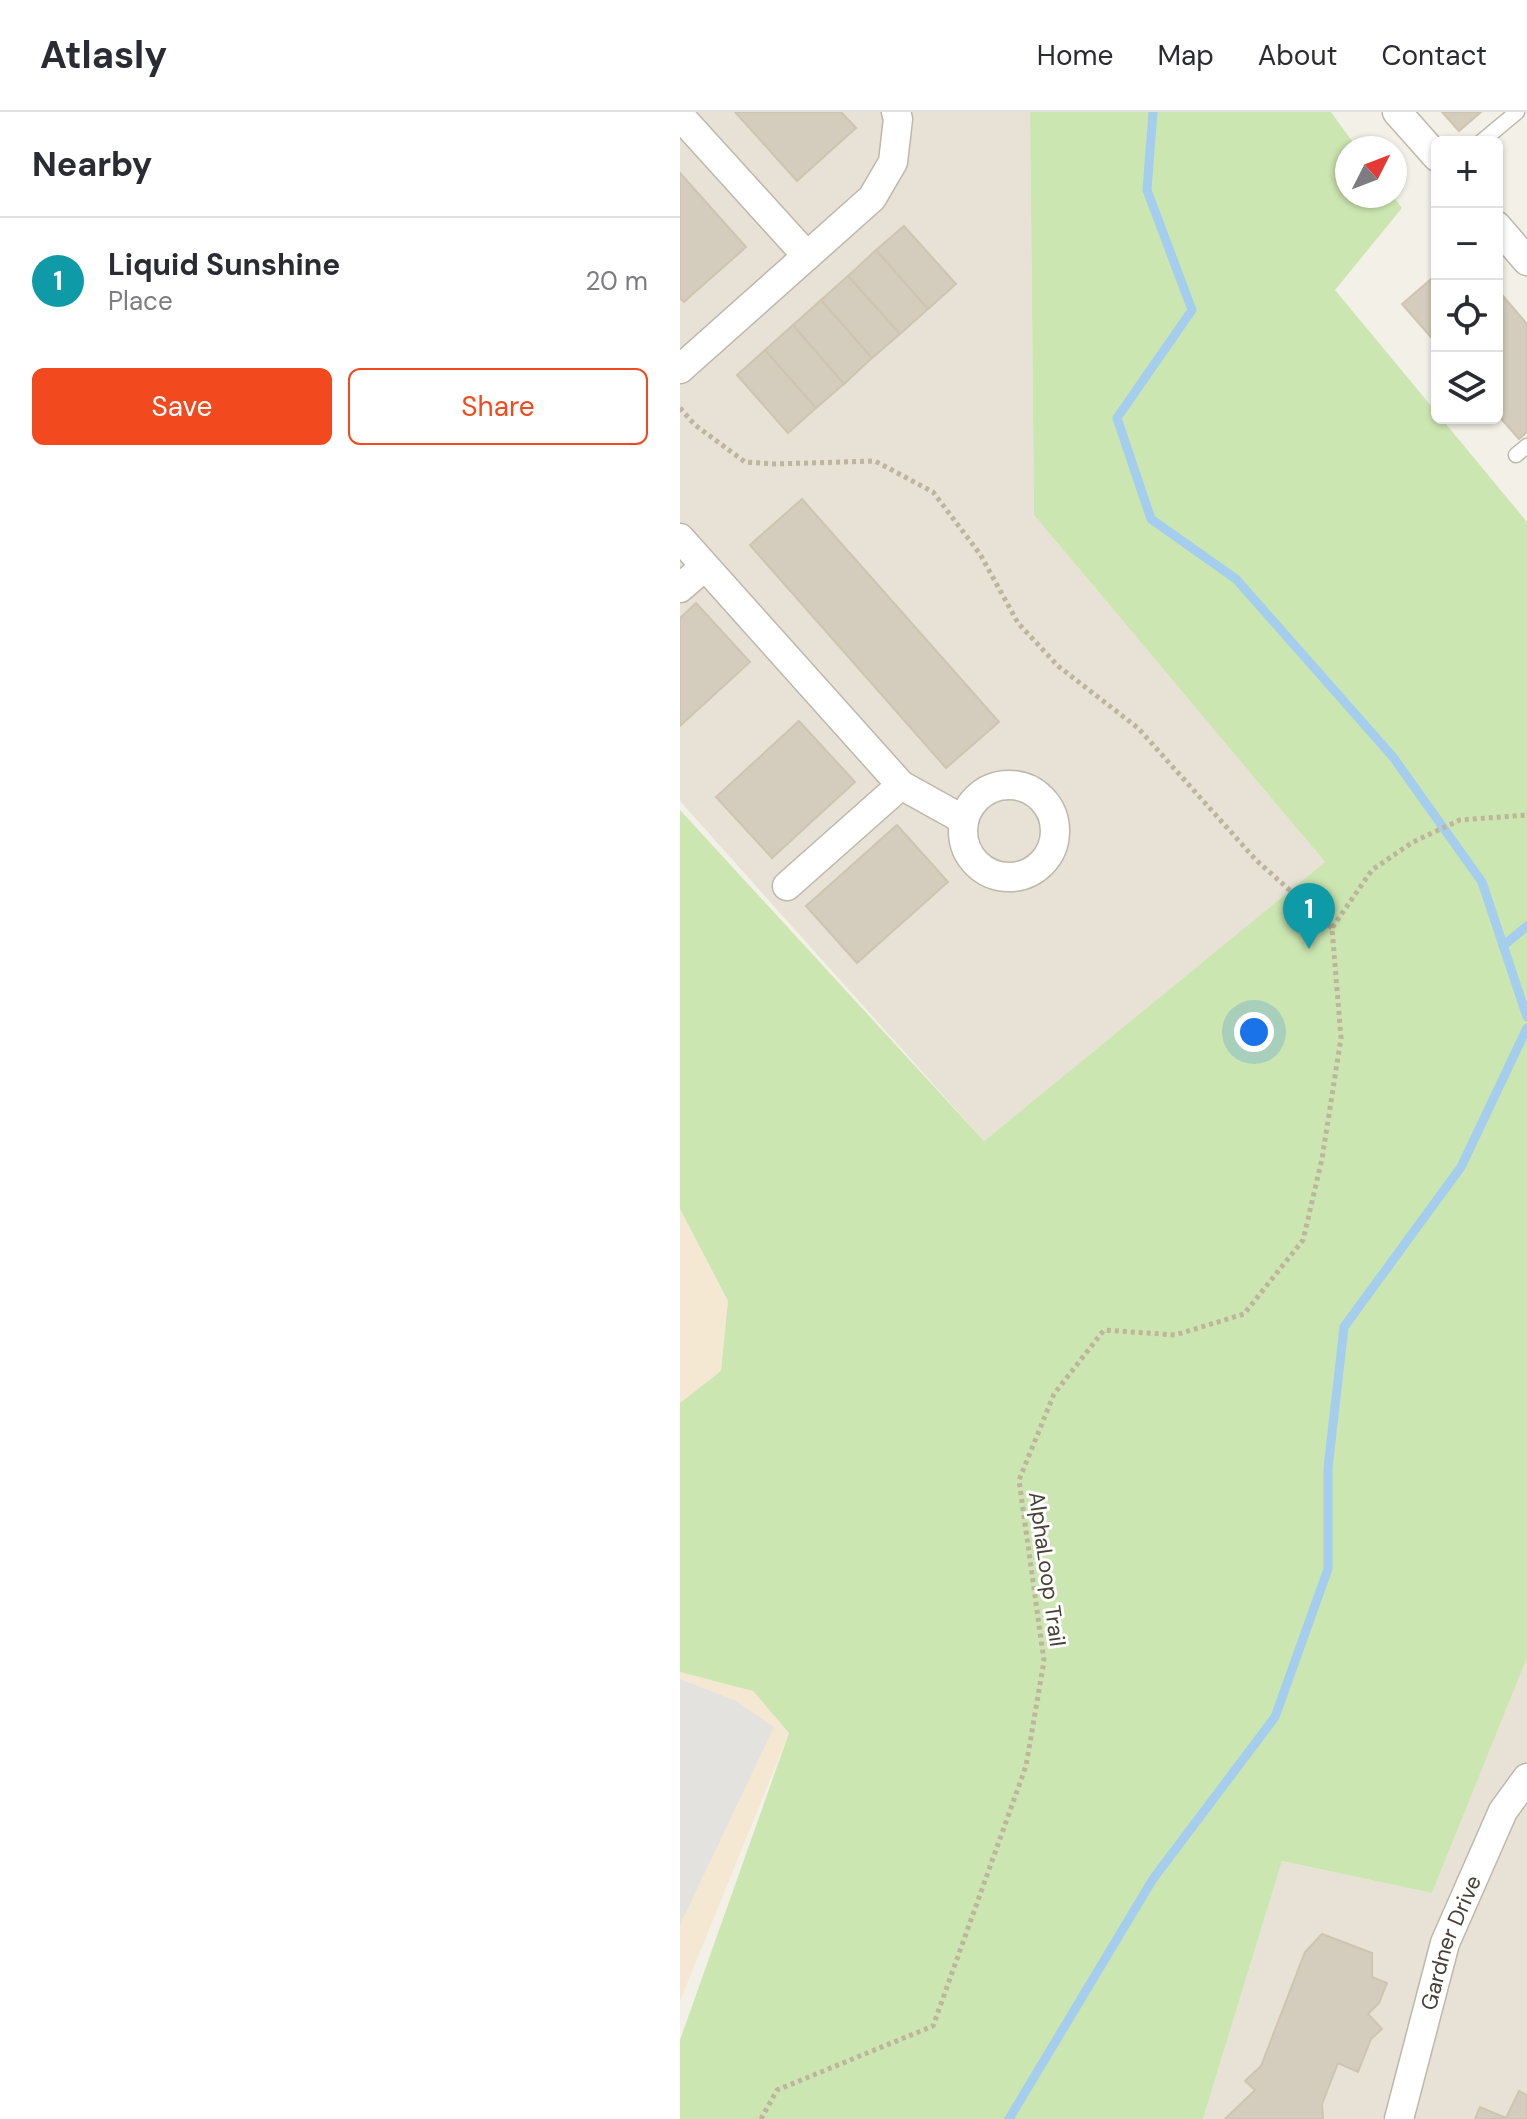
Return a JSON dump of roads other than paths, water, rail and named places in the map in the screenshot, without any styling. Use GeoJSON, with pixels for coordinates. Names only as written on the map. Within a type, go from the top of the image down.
{"type":"FeatureCollection","features":[{"type":"Feature","properties":{"kind":"street"},"geometry":{"type":"LineString","coordinates":[[681,366],[872,198],[893,162],[898,119],[896,112]]}},
{"type":"Feature","properties":{"kind":"street"},"geometry":{"type":"LineString","coordinates":[[1397,112],[1431,150]]}},
{"type":"Feature","properties":{"kind":"street"},"geometry":{"type":"LineString","coordinates":[[680,116],[807,256]]}},
{"type":"Feature","properties":{"kind":"street"},"geometry":{"type":"LineString","coordinates":[[1503,233],[1527,261]]}},
{"type":"Feature","properties":{"kind":"street"},"geometry":{"type":"LineString","coordinates":[[680,538],[901,785],[964,820]]}},
{"type":"Feature","properties":{"kind":"street"},"geometry":{"type":"LineString","coordinates":[[680,588],[704,567]]}},
{"type":"Feature","properties":{"kind":"street"},"geometry":{"type":"LineString","coordinates":[[787,886],[901,785]]}},
{"type":"Feature","properties":{"kind":"street","name":"Gardner Drive"},"geometry":{"type":"LineString","coordinates":[[1399,2119],[1445,1943],[1503,1811],[1527,1778]]}},
{"type":"Feature","properties":{"kind":"lane"},"geometry":{"type":"LineString","coordinates":[[1488,136],[1517,112]]}},
{"type":"Feature","properties":{"kind":"waterway"},"geometry":{"type":"LineString","coordinates":[[1153,112],[1147,190],[1192,310],[1117,418],[1151,519],[1236,579],[1393,757],[1482,882],[1527,1017]]}},
{"type":"Feature","properties":{"kind":"waterway"},"geometry":{"type":"LineString","coordinates":[[1503,946],[1527,926]]}},
{"type":"Feature","properties":{"kind":"waterway"},"geometry":{"type":"LineString","coordinates":[[1009,2119],[1153,1879],[1275,1717],[1328,1569],[1328,1468],[1344,1327],[1461,1167],[1527,1028]]}},
{"type":"Feature","properties":{"kind":"place","name":"Liquid Sunshine"},"geometry":{"type":"Point","coordinates":[1309,949]}}]}
